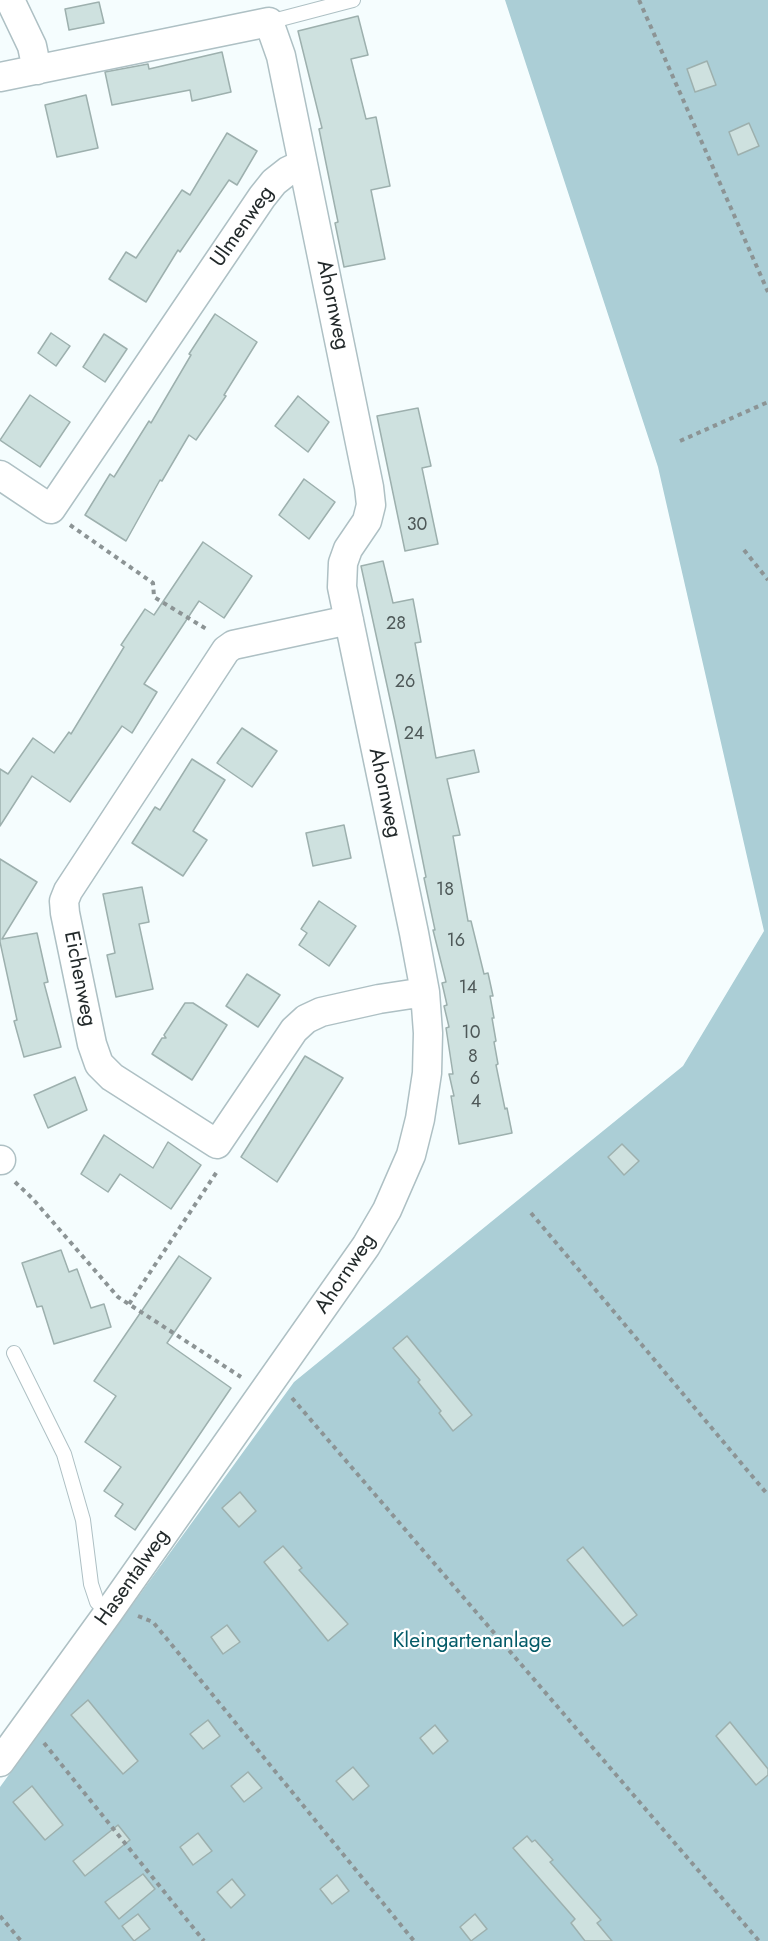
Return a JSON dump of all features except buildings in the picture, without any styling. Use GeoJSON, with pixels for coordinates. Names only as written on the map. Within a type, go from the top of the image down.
{"type":"FeatureCollection","features":[{"type":"Feature","properties":{"kind":"street"},"geometry":{"type":"LineString","coordinates":[[10,0],[32,46],[37,70]]}},
{"type":"Feature","properties":{"kind":"street"},"geometry":{"type":"LineString","coordinates":[[0,77],[37,70],[254,16],[281,56],[303,164]]}},
{"type":"Feature","properties":{"kind":"street","name":"Ulmenweg"},"geometry":{"type":"LineString","coordinates":[[51,509],[262,197],[274,182],[288,171],[303,164]]}},
{"type":"Feature","properties":{"kind":"street","name":"Ahornweg"},"geometry":{"type":"LineString","coordinates":[[267,1385],[366,1246],[400,1184],[411,1155],[420,1119],[427,1073],[428,1033],[414,933],[341,574],[348,549],[367,521],[371,505],[369,488],[303,164]]}},
{"type":"Feature","properties":{"kind":"street"},"geometry":{"type":"LineString","coordinates":[[0,475],[51,509]]}},
{"type":"Feature","properties":{"kind":"street"},"geometry":{"type":"LineString","coordinates":[[233,645],[349,620]]}},
{"type":"Feature","properties":{"kind":"street","name":"Eichenweg"},"geometry":{"type":"LineString","coordinates":[[233,645],[226,650],[68,891],[64,901],[92,1044],[99,1064],[112,1077],[217,1144],[294,1030],[306,1019],[321,1012],[379,999],[424,993]]}},
{"type":"Feature","properties":{"kind":"street","name":"Hasentalweg"},"geometry":{"type":"LineString","coordinates":[[0,1762],[112,1607],[267,1385]]}},
{"type":"Feature","properties":{"kind":"lane"},"geometry":{"type":"LineString","coordinates":[[254,16],[353,0]]}},
{"type":"Feature","properties":{"kind":"lane"},"geometry":{"type":"LineString","coordinates":[[14,1353],[64,1454],[83,1520],[90,1584],[97,1602],[112,1607]]}},
{"type":"Feature","properties":{"kind":"path"},"geometry":{"type":"LineString","coordinates":[[639,0],[768,292]]}},
{"type":"Feature","properties":{"kind":"path"},"geometry":{"type":"LineString","coordinates":[[680,441],[768,402]]}},
{"type":"Feature","properties":{"kind":"path"},"geometry":{"type":"LineString","coordinates":[[51,509],[64,521],[153,583],[154,597],[233,645]]}},
{"type":"Feature","properties":{"kind":"path"},"geometry":{"type":"LineString","coordinates":[[744,550],[768,580]]}},
{"type":"Feature","properties":{"kind":"path"},"geometry":{"type":"LineString","coordinates":[[0,1160],[9,1176],[32,1198],[118,1297],[294,1400],[759,1941]]}},
{"type":"Feature","properties":{"kind":"path"},"geometry":{"type":"LineString","coordinates":[[129,1304],[219,1170]]}},
{"type":"Feature","properties":{"kind":"path"},"geometry":{"type":"LineString","coordinates":[[531,1213],[768,1495]]}},
{"type":"Feature","properties":{"kind":"path"},"geometry":{"type":"LineString","coordinates":[[112,1607],[153,1622],[414,1941]]}},
{"type":"Feature","properties":{"kind":"path"},"geometry":{"type":"LineString","coordinates":[[26,1728],[37,1734],[204,1941]]}},
{"type":"Feature","properties":{"kind":"path"},"geometry":{"type":"LineString","coordinates":[[0,1916],[21,1941]]}},
{"type":"Feature","properties":{"kind":"green space","name":"Kleingartenanlage"},"geometry":{"type":"Polygon","coordinates":[[[505,0],[768,0],[768,1941],[0,1941],[0,1787],[294,1382],[683,1066],[764,931],[658,467],[505,0]]]}}]}
